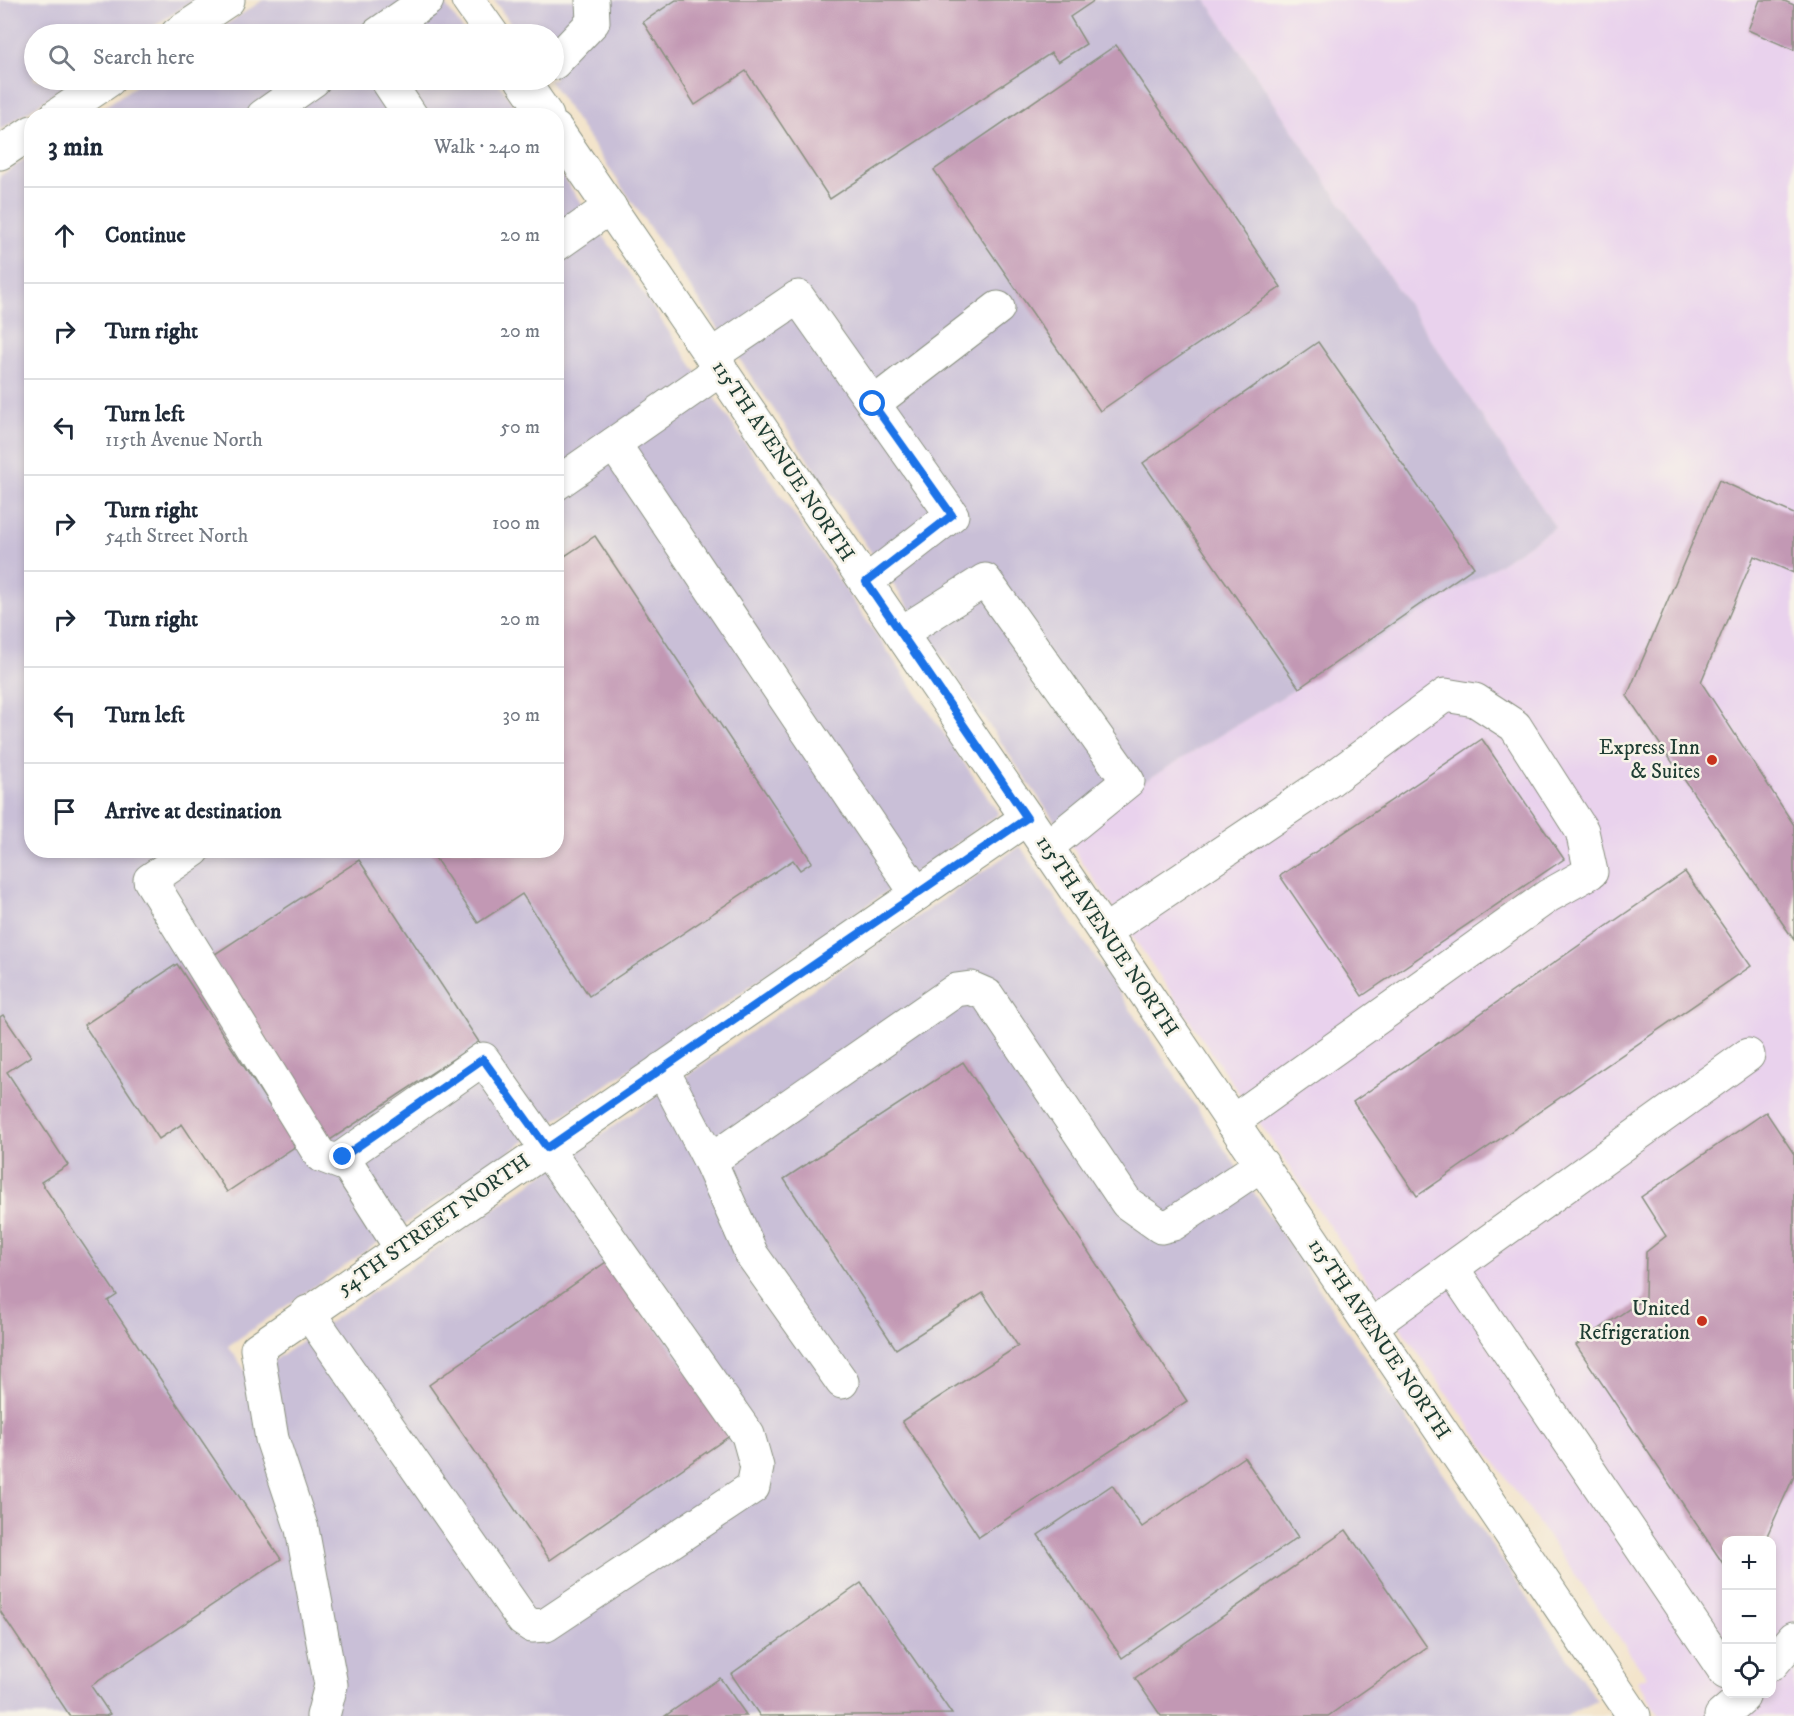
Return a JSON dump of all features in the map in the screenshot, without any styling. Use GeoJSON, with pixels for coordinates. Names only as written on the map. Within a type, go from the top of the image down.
{"type":"FeatureCollection","features":[{"type":"Feature","properties":{"kind":"street"},"geometry":{"type":"LineString","coordinates":[[192,24],[228,0]]}},
{"type":"Feature","properties":{"kind":"street"},"geometry":{"type":"LineString","coordinates":[[392,24],[427,0]]}},
{"type":"Feature","properties":{"kind":"street"},"geometry":{"type":"LineString","coordinates":[[468,0],[485,24]]}},
{"type":"Feature","properties":{"kind":"street"},"geometry":{"type":"LineString","coordinates":[[564,52],[593,22],[592,0]]}},
{"type":"Feature","properties":{"kind":"street"},"geometry":{"type":"LineString","coordinates":[[72,108],[96,90]]}},
{"type":"Feature","properties":{"kind":"street"},"geometry":{"type":"LineString","coordinates":[[274,108],[300,90]]}},
{"type":"Feature","properties":{"kind":"street"},"geometry":{"type":"LineString","coordinates":[[394,90],[406,108]]}},
{"type":"Feature","properties":{"kind":"street"},"geometry":{"type":"LineString","coordinates":[[532,90],[542,108]]}},
{"type":"Feature","properties":{"kind":"street"},"geometry":{"type":"LineString","coordinates":[[0,153],[24,137]]}},
{"type":"Feature","properties":{"kind":"street","name":"115TH AVENUE NORTH"},"geometry":{"type":"LineString","coordinates":[[564,141],[1047,847],[1634,1716]]}},
{"type":"Feature","properties":{"kind":"street"},"geometry":{"type":"LineString","coordinates":[[564,239],[610,207]]}},
{"type":"Feature","properties":{"kind":"street"},"geometry":{"type":"LineString","coordinates":[[564,478],[614,444],[798,297],[952,515],[866,582]]}},
{"type":"Feature","properties":{"kind":"street"},"geometry":{"type":"LineString","coordinates":[[873,404],[998,308]]}},
{"type":"Feature","properties":{"kind":"street"},"geometry":{"type":"LineString","coordinates":[[614,444],[917,894]]}},
{"type":"Feature","properties":{"kind":"street"},"geometry":{"type":"LineString","coordinates":[[901,633],[985,580],[1128,781],[1047,847]]}},
{"type":"Feature","properties":{"kind":"street"},"geometry":{"type":"LineString","coordinates":[[1104,932],[1330,780],[1445,695],[1475,700],[1515,726],[1582,831],[1591,872],[1548,896],[1232,1122]]}},
{"type":"Feature","properties":{"kind":"street","name":"54TH STREET NORTH"},"geometry":{"type":"LineString","coordinates":[[323,1716],[331,1685],[302,1529],[272,1439],[257,1349],[1027,818]]}},
{"type":"Feature","properties":{"kind":"street"},"geometry":{"type":"LineString","coordinates":[[182,858],[150,880],[320,1155],[349,1166]]}},
{"type":"Feature","properties":{"kind":"street"},"geometry":{"type":"LineString","coordinates":[[710,1161],[956,990],[970,988],[987,995],[1128,1203],[1161,1227],[1173,1224],[1262,1164]]}},
{"type":"Feature","properties":{"kind":"street"},"geometry":{"type":"LineString","coordinates":[[1371,1326],[1748,1055]]}},
{"type":"Feature","properties":{"kind":"street"},"geometry":{"type":"LineString","coordinates":[[308,1312],[523,1620],[532,1626],[546,1625],[753,1487],[757,1467],[748,1435],[483,1059],[343,1157],[401,1248]]}},
{"type":"Feature","properties":{"kind":"street"},"geometry":{"type":"LineString","coordinates":[[662,1069],[710,1161],[752,1255],[842,1382]]}},
{"type":"Feature","properties":{"kind":"street"},"geometry":{"type":"LineString","coordinates":[[1452,1268],[1722,1675]]}},
{"type":"Feature","properties":{"kind":"street"},"geometry":{"type":"LineString","coordinates":[[1776,1659],[1794,1638]]}},
{"type":"Feature","properties":{"kind":"shaded area"},"geometry":{"type":"Polygon","coordinates":[[[0,0],[194,0],[157,24],[24,24],[24,90],[60,90],[33,108],[24,108],[24,114],[0,130],[0,0]]]}},
{"type":"Feature","properties":{"kind":"shaded area"},"geometry":{"type":"Polygon","coordinates":[[[263,0],[442,0],[459,24],[227,24],[263,0]]]}},
{"type":"Feature","properties":{"kind":"shaded area"},"geometry":{"type":"Polygon","coordinates":[[[494,0],[1206,0],[1555,527],[1498,565],[1062,832],[556,90],[564,90],[564,24],[511,24],[494,0]]]}},
{"type":"Feature","properties":{"kind":"shaded area"},"geometry":{"type":"Polygon","coordinates":[[[1206,0],[1794,0],[1794,1716],[1660,1716],[1637,1681],[1647,1677],[1351,1258],[1062,832],[1498,565],[1555,527],[1206,0]]]}},
{"type":"Feature","properties":{"kind":"shaded area"},"geometry":{"type":"Polygon","coordinates":[[[129,90],[503,90],[516,108],[103,108],[129,90]]]}},
{"type":"Feature","properties":{"kind":"shaded area"},"geometry":{"type":"Polygon","coordinates":[[[24,160],[24,858],[564,858],[564,178],[999,814],[228,1346],[250,1377],[1020,846],[1597,1701],[1566,1716],[0,1716],[0,176],[24,160]]]}},
{"type":"Feature","properties":{"kind":"building"},"geometry":{"type":"Polygon","coordinates":[[[676,0],[1095,0],[1070,17],[1086,44],[1058,62],[1051,53],[830,199],[746,71],[695,105],[643,22],[676,0]]]}},
{"type":"Feature","properties":{"kind":"building"},"geometry":{"type":"Polygon","coordinates":[[[1760,0],[1782,0],[1794,5],[1794,50],[1748,30],[1760,0]]]}},
{"type":"Feature","properties":{"kind":"building"},"geometry":{"type":"Polygon","coordinates":[[[1116,45],[1281,287],[1100,411],[934,170],[1116,45]]]}},
{"type":"Feature","properties":{"kind":"building"},"geometry":{"type":"Polygon","coordinates":[[[1318,342],[1474,567],[1299,688],[1143,463],[1318,342]]]}},
{"type":"Feature","properties":{"kind":"building","name":"Express Inn & Suites"},"geometry":{"type":"Polygon","coordinates":[[[1719,480],[1794,514],[1794,573],[1754,556],[1701,682],[1794,825],[1794,940],[1627,696],[1719,480]]]}},
{"type":"Feature","properties":{"kind":"building"},"geometry":{"type":"Polygon","coordinates":[[[595,536],[812,862],[800,870],[793,860],[589,996],[522,894],[478,923],[435,858],[564,858],[564,557],[595,536]]]}},
{"type":"Feature","properties":{"kind":"building"},"geometry":{"type":"Polygon","coordinates":[[[1482,739],[1564,859],[1362,996],[1280,876],[1482,739]]]}},
{"type":"Feature","properties":{"kind":"building"},"geometry":{"type":"Polygon","coordinates":[[[359,860],[479,1042],[330,1140],[212,956],[359,860]]]}},
{"type":"Feature","properties":{"kind":"building"},"geometry":{"type":"Polygon","coordinates":[[[1685,872],[1751,966],[1417,1196],[1353,1102],[1685,872]]]}},
{"type":"Feature","properties":{"kind":"building"},"geometry":{"type":"Polygon","coordinates":[[[177,964],[296,1146],[227,1192],[182,1124],[159,1139],[84,1025],[177,964]]]}},
{"type":"Feature","properties":{"kind":"building"},"geometry":{"type":"Polygon","coordinates":[[[3,1015],[31,1056],[7,1072],[68,1165],[41,1182],[117,1295],[108,1301],[281,1559],[91,1686],[110,1714],[106,1716],[70,1716],[0,1611],[0,1017],[3,1015]]]}},
{"type":"Feature","properties":{"kind":"building"},"geometry":{"type":"Polygon","coordinates":[[[963,1062],[1187,1401],[979,1537],[902,1421],[1018,1346],[983,1293],[896,1349],[784,1179],[963,1062]]]}},
{"type":"Feature","properties":{"kind":"building","name":"United Refrigeration"},"geometry":{"type":"Polygon","coordinates":[[[1766,1112],[1794,1154],[1794,1476],[1767,1536],[1722,1536],[1722,1562],[1576,1345],[1645,1298],[1646,1252],[1666,1236],[1641,1197],[1766,1112]]]}},
{"type":"Feature","properties":{"kind":"building"},"geometry":{"type":"Polygon","coordinates":[[[609,1260],[731,1435],[550,1560],[429,1385],[609,1260]]]}},
{"type":"Feature","properties":{"kind":"building"},"geometry":{"type":"Polygon","coordinates":[[[1244,1457],[1298,1537],[1122,1658],[1038,1535],[1112,1485],[1142,1527],[1244,1457]]]}},
{"type":"Feature","properties":{"kind":"building"},"geometry":{"type":"Polygon","coordinates":[[[1346,1530],[1427,1647],[1328,1716],[1161,1716],[1135,1678],[1346,1530]]]}},
{"type":"Feature","properties":{"kind":"building"},"geometry":{"type":"Polygon","coordinates":[[[861,1583],[952,1714],[760,1716],[731,1674],[861,1583]]]}},
{"type":"Feature","properties":{"kind":"building"},"geometry":{"type":"Polygon","coordinates":[[[720,1678],[747,1716],[665,1716],[720,1678]]]}},
{"type":"Feature","properties":{"kind":"place","name":"Express Inn & Suites"},"geometry":{"type":"Point","coordinates":[1712,760]}},
{"type":"Feature","properties":{"kind":"place","name":"United Refrigeration"},"geometry":{"type":"Point","coordinates":[1702,1321]}},
{"type":"Feature","properties":{"kind":"route"},"geometry":{"type":"LineString","coordinates":[[343,1157],[483,1059],[547,1148],[1027,818],[866,582],[952,515],[873,404]]}}]}
